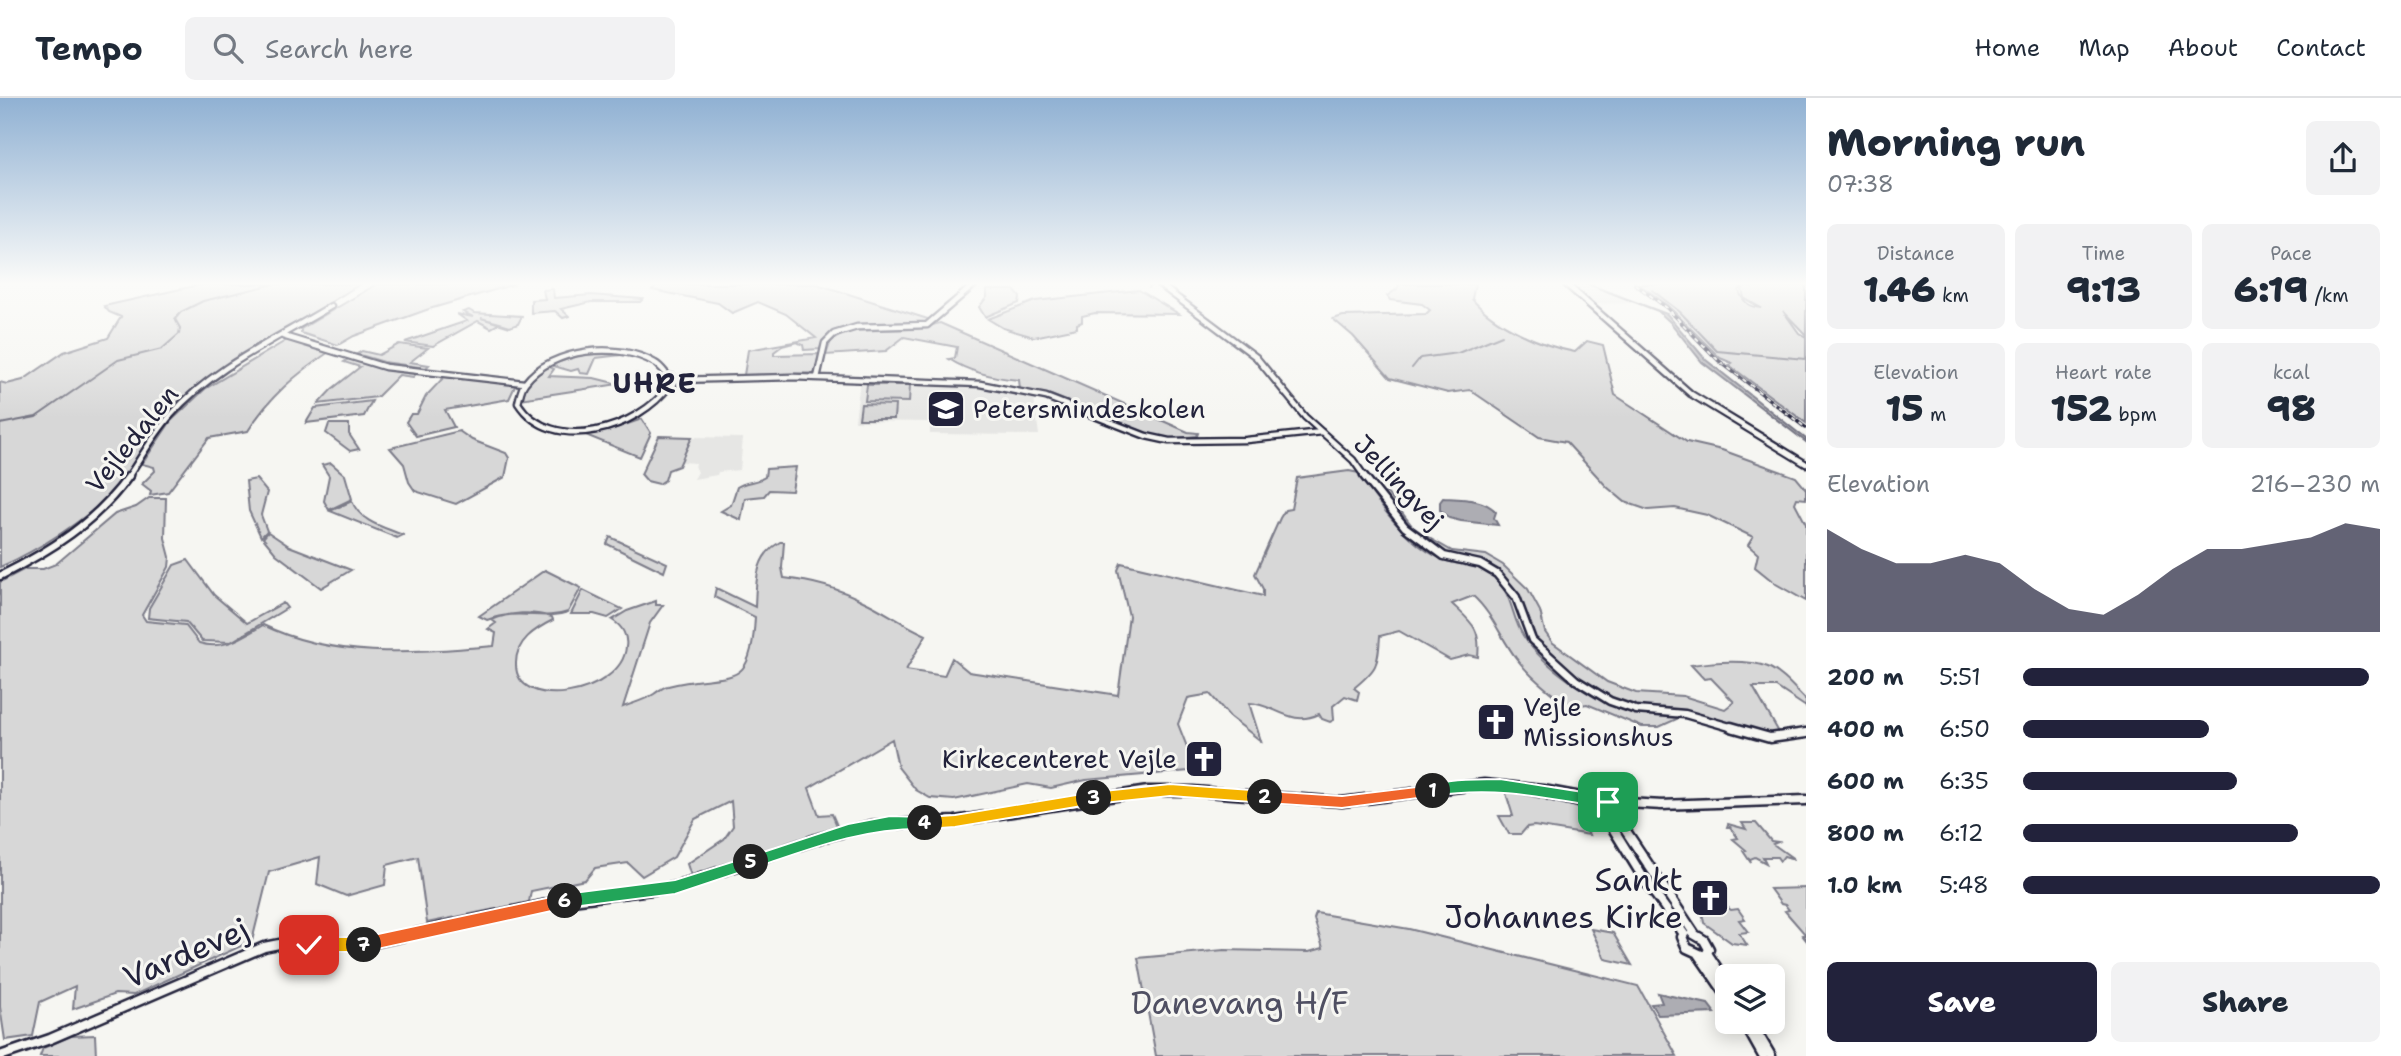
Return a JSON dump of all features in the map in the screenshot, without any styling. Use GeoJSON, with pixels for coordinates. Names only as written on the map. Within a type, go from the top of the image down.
{"type":"FeatureCollection","features":[{"type":"Feature","properties":{"kind":"street","name":"Vejledalen"},"geometry":{"type":"LineString","coordinates":[[0,576],[45,552],[87,522],[120,487],[160,427],[182,403],[223,372],[295,329]]}},
{"type":"Feature","properties":{"kind":"street"},"geometry":{"type":"LineString","coordinates":[[817,378],[825,343],[834,334],[851,329]]}},
{"type":"Feature","properties":{"kind":"street","name":"Jellingvej"},"geometry":{"type":"LineString","coordinates":[[1218,329],[1256,357],[1322,432],[1353,460],[1395,517],[1444,556],[1480,564],[1497,573],[1516,597],[1532,640],[1590,690],[1628,708],[1685,714],[1760,737],[1776,738],[1806,733]]}},
{"type":"Feature","properties":{"kind":"street"},"geometry":{"type":"LineString","coordinates":[[1616,329],[1685,390],[1806,464]]}},
{"type":"Feature","properties":{"kind":"street"},"geometry":{"type":"LineString","coordinates":[[283,336],[385,366],[524,383]]}},
{"type":"Feature","properties":{"kind":"street"},"geometry":{"type":"LineString","coordinates":[[602,351],[645,356],[660,364],[670,381],[663,399],[641,416],[610,427],[572,431],[543,426],[523,414],[517,400],[524,383],[538,370],[560,359],[602,351]]}},
{"type":"Feature","properties":{"kind":"street"},"geometry":{"type":"LineString","coordinates":[[670,381],[817,378],[961,383],[1009,388],[1058,401],[1146,436],[1169,441],[1246,440],[1322,432]]}},
{"type":"Feature","properties":{"kind":"street","name":"Vardevej"},"geometry":{"type":"LineString","coordinates":[[0,1054],[25,1048],[264,947],[287,944],[368,944],[556,902],[675,887],[820,838],[872,825],[955,821],[1147,791],[1193,791],[1332,802],[1377,799],[1479,785],[1531,790],[1609,805],[1806,800]]}},
{"type":"Feature","properties":{"kind":"street"},"geometry":{"type":"LineString","coordinates":[[1597,803],[1644,879],[1689,933],[1707,943],[1709,949],[1702,954]]}},
{"type":"Feature","properties":{"kind":"street"},"geometry":{"type":"LineString","coordinates":[[1609,805],[1689,933]]}},
{"type":"Feature","properties":{"kind":"street"},"geometry":{"type":"LineString","coordinates":[[1689,933],[1682,940],[1685,945],[1702,954],[1715,969]]}},
{"type":"Feature","properties":{"kind":"street"},"geometry":{"type":"LineString","coordinates":[[1702,954],[1715,976]]}},
{"type":"Feature","properties":{"kind":"street"},"geometry":{"type":"LineString","coordinates":[[1751,1034],[1763,1056]]}},
{"type":"Feature","properties":{"kind":"street"},"geometry":{"type":"LineString","coordinates":[[1758,1034],[1771,1056]]}},
{"type":"Feature","properties":{"kind":"shaded area"},"geometry":{"type":"Polygon","coordinates":[[[1675,329],[1679,329],[1706,360],[1806,439],[1806,442],[1702,362],[1675,329]]]}},
{"type":"Feature","properties":{"kind":"shaded area","name":"Petersmindeskolen"},"geometry":{"type":"Polygon","coordinates":[[[860,381],[976,385],[1018,392],[1034,398],[1039,435],[930,434],[930,422],[855,421],[860,381]]]}},
{"type":"Feature","properties":{"kind":"shaded area"},"geometry":{"type":"Polygon","coordinates":[[[692,437],[743,438],[740,470],[718,472],[717,475],[694,479],[698,472],[696,463],[681,462],[692,437]]]}},
{"type":"Feature","properties":{"kind":"shaded area"},"geometry":{"type":"Polygon","coordinates":[[[1443,498],[1485,504],[1496,512],[1494,518],[1498,525],[1449,518],[1440,510],[1443,498]]]}},
{"type":"Feature","properties":{"kind":"shaded area"},"geometry":{"type":"Polygon","coordinates":[[[1658,993],[1708,1004],[1715,1013],[1658,1015],[1651,1004],[1662,1003],[1658,993]]]}},
{"type":"Feature","properties":{"kind":"green space"},"geometry":{"type":"Polygon","coordinates":[[[114,329],[285,329],[226,366],[174,407],[123,478],[91,511],[29,553],[0,567],[0,382],[7,384],[23,380],[64,352],[108,338],[114,329]]]}},
{"type":"Feature","properties":{"kind":"green space"},"geometry":{"type":"Polygon","coordinates":[[[301,329],[374,329],[338,345],[301,333],[301,329]]]}},
{"type":"Feature","properties":{"kind":"green space"},"geometry":{"type":"Polygon","coordinates":[[[444,329],[464,329],[433,346],[405,342],[444,329]]]}},
{"type":"Feature","properties":{"kind":"green space"},"geometry":{"type":"Polygon","coordinates":[[[804,329],[843,329],[826,338],[820,349],[804,350],[803,345],[797,342],[782,346],[774,352],[774,355],[819,354],[815,373],[744,375],[748,350],[816,338],[804,329]]]}},
{"type":"Feature","properties":{"kind":"green space"},"geometry":{"type":"Polygon","coordinates":[[[953,329],[1188,432],[1198,433],[1197,436],[1170,439],[1154,436],[1051,395],[1020,389],[1019,380],[983,374],[949,359],[955,358],[957,347],[904,337],[886,351],[826,355],[831,341],[849,331],[953,329]]]}},
{"type":"Feature","properties":{"kind":"green space"},"geometry":{"type":"Polygon","coordinates":[[[1005,329],[1074,329],[1034,337],[1005,329]]]}},
{"type":"Feature","properties":{"kind":"green space"},"geometry":{"type":"Polygon","coordinates":[[[1344,329],[1511,329],[1548,345],[1575,352],[1587,341],[1603,345],[1615,395],[1687,442],[1722,450],[1796,477],[1806,489],[1806,499],[1797,498],[1795,503],[1806,524],[1806,601],[1776,584],[1755,567],[1758,554],[1748,545],[1753,537],[1707,515],[1675,508],[1648,510],[1625,502],[1607,487],[1566,442],[1539,437],[1470,390],[1448,393],[1390,378],[1344,329]]]}},
{"type":"Feature","properties":{"kind":"green space"},"geometry":{"type":"Polygon","coordinates":[[[1691,329],[1796,329],[1806,337],[1806,423],[1729,365],[1732,363],[1720,358],[1691,329]]]}},
{"type":"Feature","properties":{"kind":"green space"},"geometry":{"type":"Polygon","coordinates":[[[287,340],[329,352],[284,387],[248,431],[209,438],[168,492],[150,495],[151,491],[142,484],[155,471],[154,467],[142,464],[171,421],[205,389],[287,340]]]}},
{"type":"Feature","properties":{"kind":"green space"},"geometry":{"type":"Polygon","coordinates":[[[399,344],[428,348],[410,362],[429,365],[426,368],[384,362],[357,354],[362,351],[379,355],[399,344]]]}},
{"type":"Feature","properties":{"kind":"green space"},"geometry":{"type":"Polygon","coordinates":[[[620,352],[620,355],[596,358],[589,374],[580,373],[578,369],[571,371],[550,365],[584,354],[620,352]]]}},
{"type":"Feature","properties":{"kind":"green space"},"geometry":{"type":"Polygon","coordinates":[[[350,358],[385,369],[417,373],[413,377],[399,375],[377,397],[318,404],[360,367],[344,362],[350,358]]]}},
{"type":"Feature","properties":{"kind":"green space"},"geometry":{"type":"Polygon","coordinates":[[[548,366],[554,369],[549,376],[594,378],[618,384],[520,399],[524,386],[548,366]]]}},
{"type":"Feature","properties":{"kind":"green space"},"geometry":{"type":"Polygon","coordinates":[[[445,376],[516,384],[509,399],[445,410],[454,427],[416,436],[406,422],[411,414],[417,414],[426,396],[445,376]]]}},
{"type":"Feature","properties":{"kind":"green space"},"geometry":{"type":"Polygon","coordinates":[[[867,385],[910,385],[909,402],[865,401],[867,385]]]}},
{"type":"Feature","properties":{"kind":"green space"},"geometry":{"type":"Polygon","coordinates":[[[372,401],[364,416],[306,423],[315,408],[372,401]]]}},
{"type":"Feature","properties":{"kind":"green space"},"geometry":{"type":"Polygon","coordinates":[[[861,404],[895,405],[894,419],[859,419],[861,404]]]}},
{"type":"Feature","properties":{"kind":"green space"},"geometry":{"type":"Polygon","coordinates":[[[642,419],[651,433],[640,457],[583,434],[613,429],[642,419]]]}},
{"type":"Feature","properties":{"kind":"green space"},"geometry":{"type":"Polygon","coordinates":[[[329,424],[349,424],[349,434],[359,449],[350,451],[326,433],[329,424]]]}},
{"type":"Feature","properties":{"kind":"green space"},"geometry":{"type":"Polygon","coordinates":[[[459,431],[472,440],[506,453],[509,458],[505,477],[456,504],[415,491],[409,482],[404,464],[390,448],[459,431]]]}},
{"type":"Feature","properties":{"kind":"green space"},"geometry":{"type":"Polygon","coordinates":[[[659,436],[692,437],[679,466],[668,470],[665,480],[659,484],[647,481],[641,474],[659,436]]]}},
{"type":"Feature","properties":{"kind":"green space"},"geometry":{"type":"Polygon","coordinates":[[[331,463],[345,475],[352,499],[329,510],[324,501],[329,476],[322,465],[331,463]]]}},
{"type":"Feature","properties":{"kind":"green space"},"geometry":{"type":"Polygon","coordinates":[[[796,467],[792,491],[769,490],[764,496],[745,498],[741,520],[721,511],[731,505],[737,487],[765,477],[766,469],[796,467]]]}},
{"type":"Feature","properties":{"kind":"green space"},"geometry":{"type":"Polygon","coordinates":[[[1349,471],[1359,473],[1385,511],[1418,545],[1444,560],[1473,566],[1489,573],[1508,596],[1519,628],[1533,649],[1572,683],[1617,708],[1679,718],[1659,727],[1642,727],[1587,704],[1569,707],[1522,665],[1486,610],[1473,596],[1452,604],[1474,627],[1478,639],[1478,657],[1469,655],[1450,660],[1399,631],[1380,636],[1375,666],[1354,688],[1359,692],[1357,700],[1345,696],[1333,706],[1334,720],[1330,722],[1322,719],[1319,714],[1309,718],[1291,717],[1249,703],[1261,741],[1230,717],[1210,694],[1188,698],[1178,724],[1191,757],[1189,771],[1086,780],[1051,788],[1028,784],[954,800],[930,798],[916,790],[898,767],[892,739],[809,788],[819,815],[832,814],[838,828],[691,876],[687,864],[724,839],[733,826],[731,801],[695,819],[674,857],[642,876],[628,863],[595,868],[585,880],[531,891],[529,902],[427,923],[418,857],[387,865],[385,885],[346,896],[317,884],[320,857],[269,872],[252,941],[134,995],[115,994],[73,1009],[75,986],[40,1002],[33,1036],[5,1040],[0,1007],[0,582],[25,569],[43,569],[56,564],[115,514],[136,507],[149,498],[166,498],[165,538],[170,557],[169,567],[142,615],[146,621],[185,625],[199,643],[208,645],[232,642],[263,625],[319,644],[347,649],[406,651],[494,646],[496,633],[488,629],[496,623],[492,620],[514,614],[545,615],[553,620],[533,632],[523,642],[516,663],[520,679],[532,689],[549,693],[589,687],[607,677],[620,664],[626,647],[624,632],[612,620],[627,611],[656,601],[656,605],[663,605],[650,623],[623,707],[666,687],[721,678],[742,669],[753,642],[755,617],[714,597],[716,588],[755,607],[761,562],[780,542],[784,542],[784,578],[815,583],[844,592],[926,635],[906,670],[944,676],[952,658],[969,672],[1118,695],[1129,616],[1118,570],[1121,563],[1263,596],[1263,589],[1255,574],[1280,518],[1285,510],[1291,509],[1297,478],[1349,471]]]}},
{"type":"Feature","properties":{"kind":"green space"},"geometry":{"type":"Polygon","coordinates":[[[256,479],[267,492],[261,515],[267,531],[261,537],[249,511],[246,481],[256,479]]]}},
{"type":"Feature","properties":{"kind":"green space"},"geometry":{"type":"Polygon","coordinates":[[[1387,493],[1413,527],[1431,539],[1452,551],[1486,555],[1503,565],[1528,589],[1540,611],[1545,632],[1552,642],[1607,682],[1636,693],[1683,696],[1725,709],[1734,702],[1711,678],[1704,679],[1691,665],[1719,662],[1760,664],[1788,682],[1806,700],[1806,707],[1776,687],[1753,687],[1780,734],[1775,735],[1683,710],[1635,707],[1608,697],[1563,667],[1539,645],[1527,627],[1510,584],[1497,570],[1485,564],[1447,555],[1428,545],[1383,499],[1383,494],[1387,493]]]}},
{"type":"Feature","properties":{"kind":"green space"},"geometry":{"type":"Polygon","coordinates":[[[352,501],[366,519],[403,535],[397,538],[330,511],[352,501]]]}},
{"type":"Feature","properties":{"kind":"green space"},"geometry":{"type":"Polygon","coordinates":[[[268,532],[289,546],[351,570],[321,588],[276,554],[263,538],[268,532]]]}},
{"type":"Feature","properties":{"kind":"green space"},"geometry":{"type":"Polygon","coordinates":[[[610,537],[667,563],[664,572],[607,544],[610,537]]]}},
{"type":"Feature","properties":{"kind":"green space"},"geometry":{"type":"Polygon","coordinates":[[[188,560],[214,595],[247,623],[283,603],[287,608],[231,642],[202,641],[186,622],[148,618],[149,608],[174,565],[188,560]]]}},
{"type":"Feature","properties":{"kind":"green space"},"geometry":{"type":"Polygon","coordinates":[[[545,570],[581,588],[568,612],[510,615],[487,620],[479,616],[545,570]]]}},
{"type":"Feature","properties":{"kind":"green space"},"geometry":{"type":"Polygon","coordinates":[[[583,590],[622,609],[608,618],[594,614],[571,614],[583,590]]]}},
{"type":"Feature","properties":{"kind":"green space"},"geometry":{"type":"Polygon","coordinates":[[[1505,790],[1586,808],[1602,825],[1584,825],[1589,835],[1534,826],[1527,827],[1521,834],[1509,834],[1499,816],[1513,816],[1505,790]]]}},
{"type":"Feature","properties":{"kind":"green space"},"geometry":{"type":"Polygon","coordinates":[[[1742,823],[1756,823],[1771,841],[1778,842],[1773,844],[1794,859],[1784,856],[1780,861],[1777,857],[1763,857],[1766,863],[1755,857],[1750,859],[1751,863],[1743,851],[1746,850],[1733,839],[1738,838],[1730,827],[1727,827],[1728,824],[1746,829],[1742,823]]]}},
{"type":"Feature","properties":{"kind":"green space"},"geometry":{"type":"Polygon","coordinates":[[[1806,888],[1806,940],[1802,935],[1805,934],[1785,911],[1789,910],[1770,889],[1806,888]]]}},
{"type":"Feature","properties":{"kind":"green space"},"geometry":{"type":"Polygon","coordinates":[[[1726,906],[1731,910],[1738,909],[1745,919],[1739,920],[1748,932],[1739,933],[1747,945],[1732,943],[1704,923],[1702,912],[1707,911],[1706,907],[1726,906]]]}},
{"type":"Feature","properties":{"kind":"green space","name":"Danevang H/F"},"geometry":{"type":"Polygon","coordinates":[[[1316,913],[1409,929],[1638,986],[1677,1056],[1156,1056],[1138,958],[1224,950],[1309,952],[1323,948],[1314,919],[1316,913]]]}},
{"type":"Feature","properties":{"kind":"green space"},"geometry":{"type":"Polygon","coordinates":[[[1591,929],[1613,933],[1632,965],[1605,959],[1591,929]]]}},
{"type":"Feature","properties":{"kind":"green space"},"geometry":{"type":"Polygon","coordinates":[[[95,1035],[96,1056],[40,1056],[43,1048],[71,1036],[95,1035]]]}},
{"type":"Feature","properties":{"kind":"waterway"},"geometry":{"type":"LineString","coordinates":[[0,424],[36,417],[118,360],[162,349],[179,334],[180,329]]}},
{"type":"Feature","properties":{"kind":"waterway"},"geometry":{"type":"LineString","coordinates":[[1689,329],[1709,350]]}},
{"type":"Feature","properties":{"kind":"waterway"},"geometry":{"type":"LineString","coordinates":[[1696,329],[1717,351],[1806,359]]}},
{"type":"Feature","properties":{"kind":"waterway"},"geometry":{"type":"LineString","coordinates":[[1412,368],[1420,358],[1458,353],[1502,335]]}},
{"type":"Feature","properties":{"kind":"railway"},"geometry":{"type":"LineString","coordinates":[[1687,329],[1718,360],[1806,428]]}},
{"type":"Feature","properties":{"kind":"place","name":"Petersmindeskolen"},"geometry":{"type":"Point","coordinates":[946,409]}},
{"type":"Feature","properties":{"kind":"place","name":"Vejle Missionshus"},"geometry":{"type":"Point","coordinates":[1496,722]}},
{"type":"Feature","properties":{"kind":"place","name":"Kirkecenteret Vejle"},"geometry":{"type":"Point","coordinates":[1204,759]}},
{"type":"Feature","properties":{"kind":"place","name":"Sankt Johannes Kirke"},"geometry":{"type":"Point","coordinates":[1710,898]}},
{"type":"Feature","properties":{"kind":"district","name":"UHRE"},"geometry":{"type":"Point","coordinates":[655,383]}},
{"type":"Feature","properties":{"kind":"route"},"geometry":{"type":"LineString","coordinates":[[309,945],[346,946],[390,941],[556,902],[675,887],[820,838],[872,825],[890,822],[955,821],[1147,791],[1193,791],[1342,802],[1450,787],[1500,785],[1608,802]]}}]}
